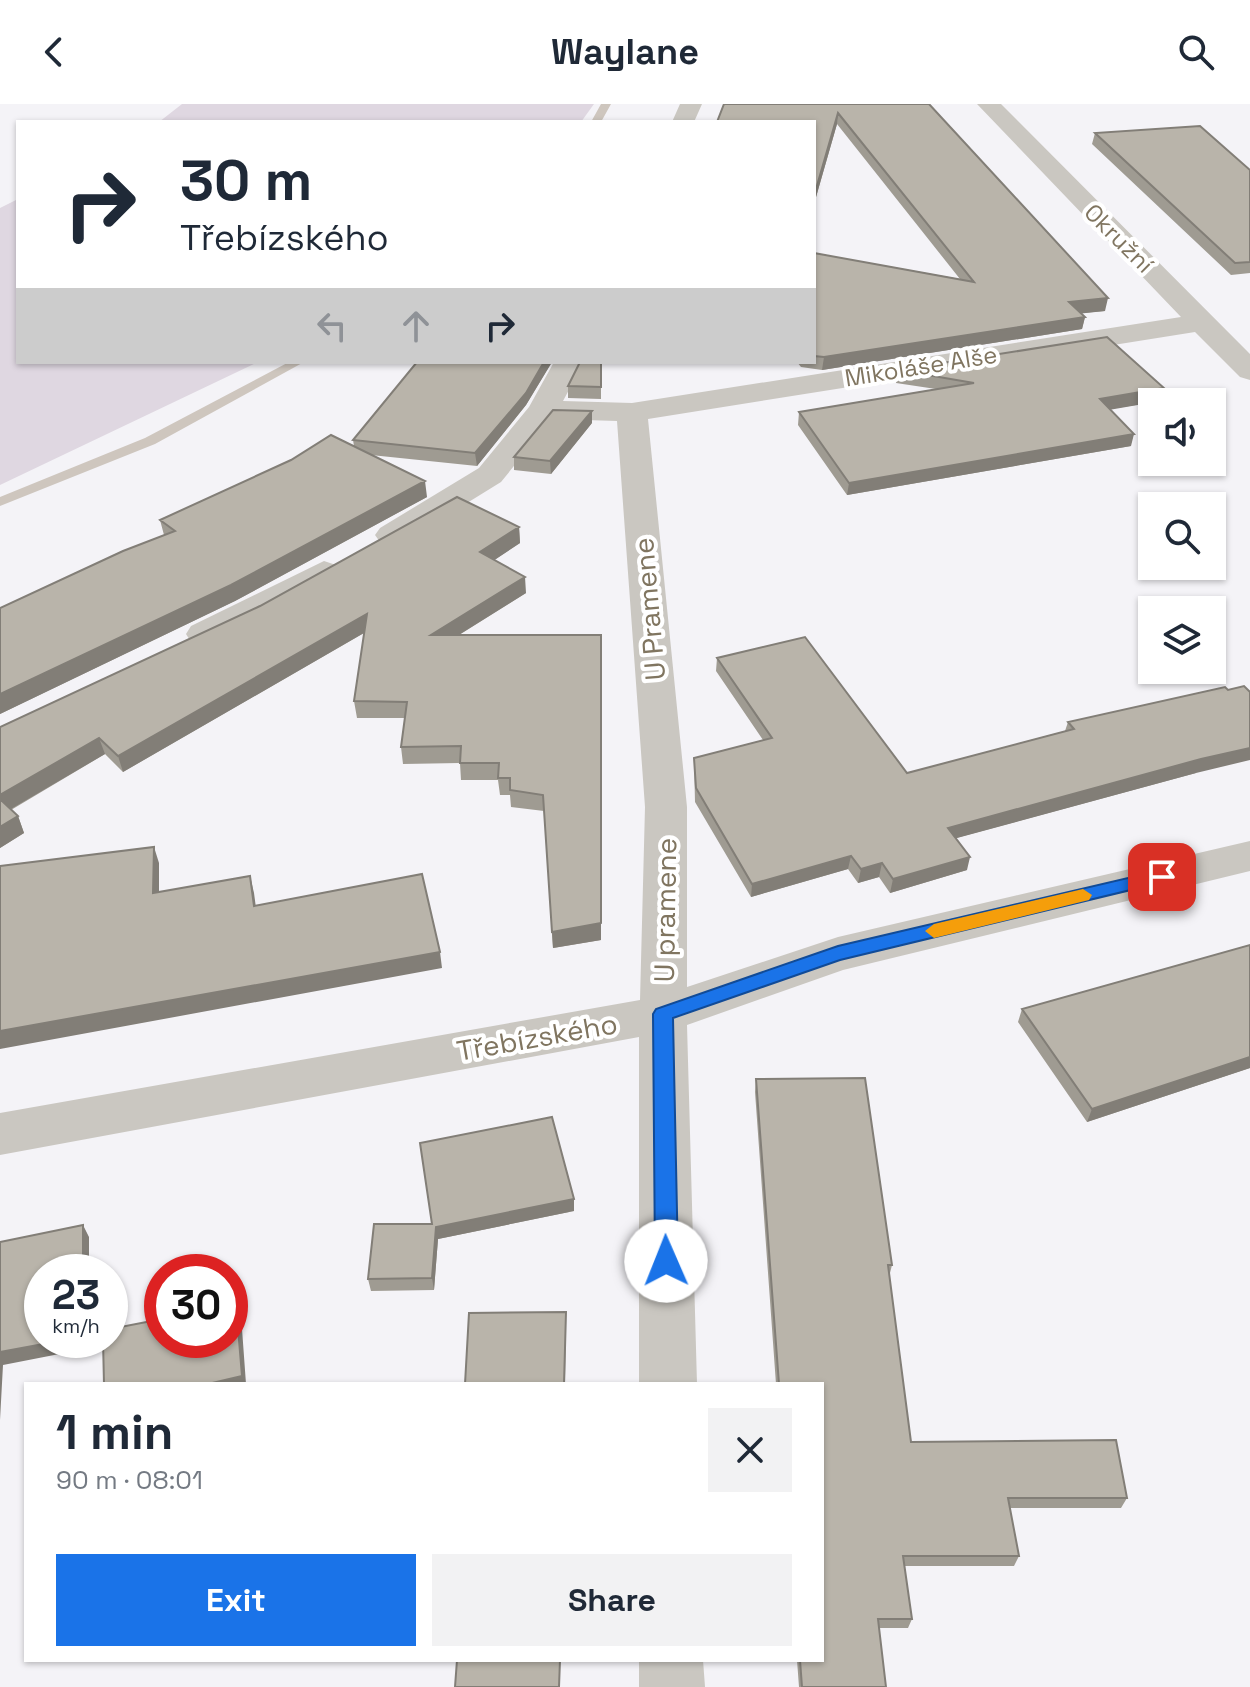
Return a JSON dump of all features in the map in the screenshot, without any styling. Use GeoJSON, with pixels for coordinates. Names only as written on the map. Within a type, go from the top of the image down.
{"type":"FeatureCollection","features":[{"type":"Feature","properties":{"kind":"street","name":"Okružní"},"geometry":{"type":"LineString","coordinates":[[988,104],[1250,371]]}},
{"type":"Feature","properties":{"kind":"street","name":"Mikoláše Alše"},"geometry":{"type":"LineString","coordinates":[[543,410],[632,412],[1202,322]]}},
{"type":"Feature","properties":{"kind":"street"},"geometry":{"type":"LineString","coordinates":[[180,646],[362,551],[490,475],[543,410],[568,364]]}},
{"type":"Feature","properties":{"kind":"street","name":"U Pramene"},"geometry":{"type":"LineString","coordinates":[[632,412],[666,807]]}},
{"type":"Feature","properties":{"kind":"street","name":"U pramene"},"geometry":{"type":"LineString","coordinates":[[666,807],[663,1014],[668,1382]]}},
{"type":"Feature","properties":{"kind":"street","name":"Třebízského"},"geometry":{"type":"LineString","coordinates":[[0,1134],[663,1014],[838,954],[1250,856]]}},
{"type":"Feature","properties":{"kind":"street"},"geometry":{"type":"LineString","coordinates":[[671,1662],[672,1687]]}},
{"type":"Feature","properties":{"kind":"shaded area"},"geometry":{"type":"Polygon","coordinates":[[[182,104],[594,104],[582,120],[162,120],[182,104]]]}},
{"type":"Feature","properties":{"kind":"shaded area"},"geometry":{"type":"Polygon","coordinates":[[[16,200],[16,364],[254,364],[0,485],[0,208],[16,200]]]}},
{"type":"Feature","properties":{"kind":"building"},"geometry":{"type":"Polygon","coordinates":[[[724,104],[929,104],[1108,298],[1069,302],[1085,317],[816,356],[816,253],[974,282],[838,113],[816,189],[816,120],[718,120],[724,104]]]}},
{"type":"Feature","properties":{"kind":"building"},"geometry":{"type":"Polygon","coordinates":[[[1200,126],[1250,170],[1250,262],[1235,263],[1095,133],[1200,126]]]}},
{"type":"Feature","properties":{"kind":"building"},"geometry":{"type":"Polygon","coordinates":[[[1107,337],[1164,388],[1138,388],[1138,392],[1100,399],[1134,434],[849,483],[799,412],[974,383],[898,370],[1107,337]]]}},
{"type":"Feature","properties":{"kind":"building"},"geometry":{"type":"Polygon","coordinates":[[[415,364],[543,364],[526,393],[475,453],[353,440],[415,364]]]}},
{"type":"Feature","properties":{"kind":"building"},"geometry":{"type":"Polygon","coordinates":[[[579,364],[601,364],[601,387],[568,386],[579,364]]]}},
{"type":"Feature","properties":{"kind":"building"},"geometry":{"type":"Polygon","coordinates":[[[553,410],[592,411],[550,461],[514,457],[553,410]]]}},
{"type":"Feature","properties":{"kind":"building"},"geometry":{"type":"Polygon","coordinates":[[[331,435],[425,481],[231,585],[0,694],[0,608],[123,551],[175,531],[160,520],[291,460],[331,435]]]}},
{"type":"Feature","properties":{"kind":"building"},"geometry":{"type":"Polygon","coordinates":[[[457,497],[519,527],[480,552],[525,577],[431,635],[601,635],[601,923],[552,932],[543,795],[510,790],[510,778],[498,778],[499,763],[460,763],[461,746],[401,747],[407,702],[354,701],[367,614],[118,756],[99,738],[0,795],[0,727],[260,606],[457,497]]]}},
{"type":"Feature","properties":{"kind":"building"},"geometry":{"type":"Polygon","coordinates":[[[805,637],[907,773],[1074,729],[1068,722],[1225,687],[1228,690],[1244,686],[1250,692],[1250,748],[948,828],[970,857],[893,879],[882,863],[861,869],[851,856],[752,884],[696,788],[694,758],[772,738],[717,658],[805,637]]]}},
{"type":"Feature","properties":{"kind":"building"},"geometry":{"type":"Polygon","coordinates":[[[0,799],[18,816],[0,827],[0,799]]]}},
{"type":"Feature","properties":{"kind":"building"},"geometry":{"type":"Polygon","coordinates":[[[154,847],[153,893],[250,876],[254,906],[422,874],[440,952],[0,1031],[0,866],[154,847]]]}},
{"type":"Feature","properties":{"kind":"building"},"geometry":{"type":"Polygon","coordinates":[[[1250,945],[1250,1057],[1092,1109],[1022,1009],[1250,945]]]}},
{"type":"Feature","properties":{"kind":"building"},"geometry":{"type":"Polygon","coordinates":[[[865,1078],[892,1265],[888,1265],[911,1442],[1116,1440],[1127,1498],[1008,1498],[1019,1556],[903,1556],[912,1619],[878,1619],[886,1687],[802,1687],[800,1662],[824,1662],[824,1382],[779,1382],[756,1079],[865,1078]]]}},
{"type":"Feature","properties":{"kind":"building"},"geometry":{"type":"Polygon","coordinates":[[[552,1117],[574,1199],[436,1227],[432,1278],[368,1279],[374,1224],[432,1224],[420,1143],[552,1117]]]}},
{"type":"Feature","properties":{"kind":"building"},"geometry":{"type":"Polygon","coordinates":[[[83,1225],[83,1254],[24,1254],[24,1348],[0,1352],[0,1242],[83,1225]]]}},
{"type":"Feature","properties":{"kind":"building"},"geometry":{"type":"Polygon","coordinates":[[[566,1312],[564,1382],[465,1382],[469,1313],[566,1312]]]}},
{"type":"Feature","properties":{"kind":"building"},"geometry":{"type":"Polygon","coordinates":[[[144,1322],[144,1358],[240,1358],[242,1376],[216,1382],[104,1382],[103,1358],[128,1358],[128,1326],[144,1322]]]}},
{"type":"Feature","properties":{"kind":"building"},"geometry":{"type":"Polygon","coordinates":[[[457,1662],[560,1662],[559,1687],[455,1687],[457,1662]]]}},
{"type":"Feature","properties":{"kind":"waterway"},"geometry":{"type":"LineString","coordinates":[[597,120],[606,104]]}},
{"type":"Feature","properties":{"kind":"waterway"},"geometry":{"type":"LineString","coordinates":[[0,502],[150,441],[294,364]]}},
{"type":"Feature","properties":{"kind":"slow traffic"},"geometry":{"type":"LineString","coordinates":[[934,931],[1083,895]]}},
{"type":"Feature","properties":{"kind":"route"},"geometry":{"type":"LineString","coordinates":[[666,1261],[663,1014],[838,954],[1162,877]]}}]}
